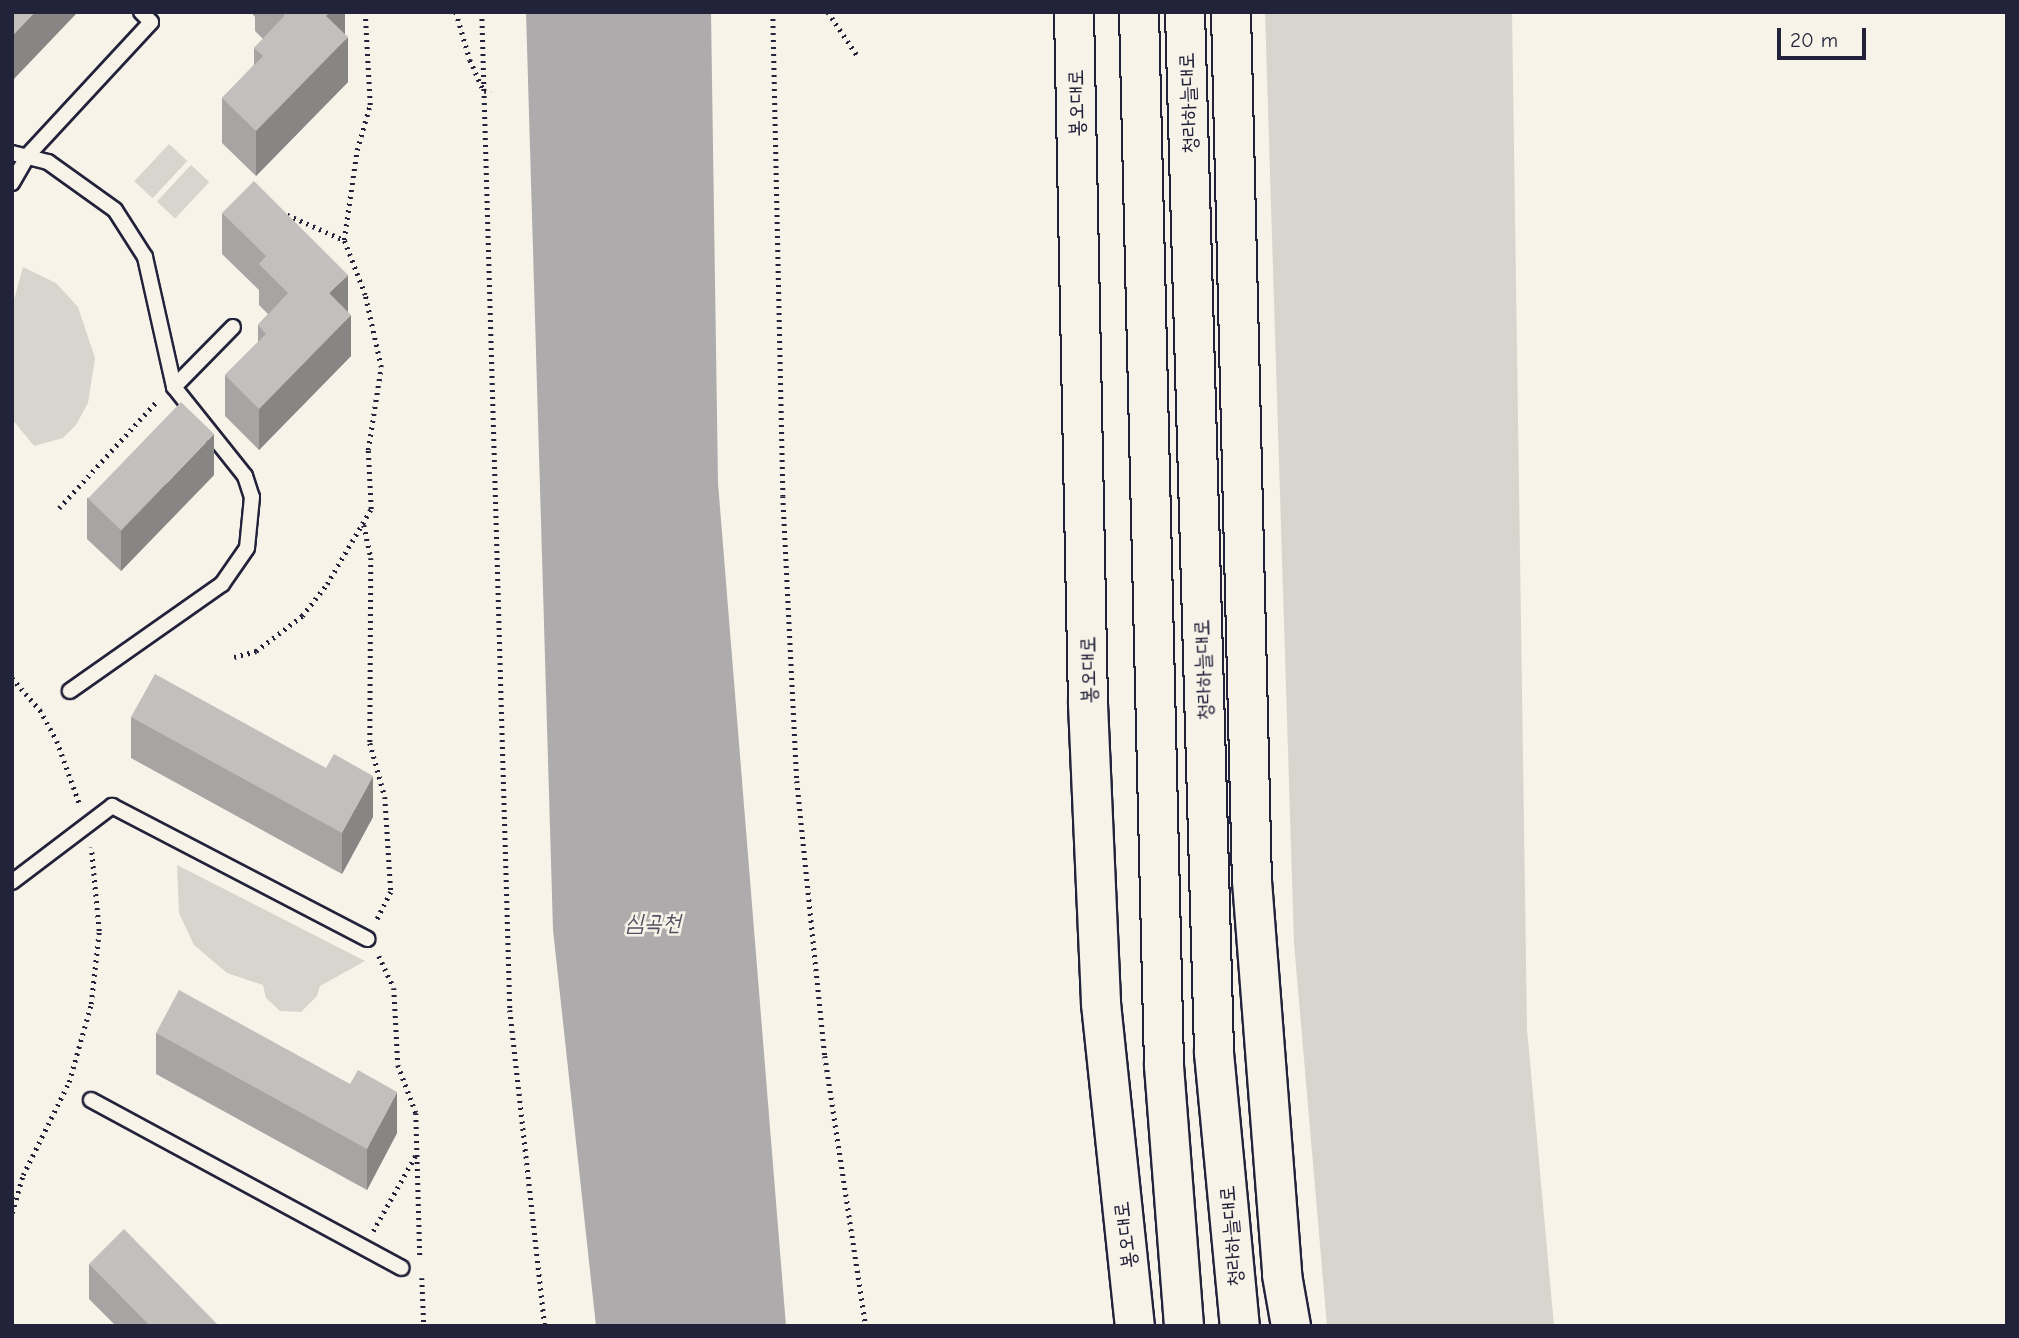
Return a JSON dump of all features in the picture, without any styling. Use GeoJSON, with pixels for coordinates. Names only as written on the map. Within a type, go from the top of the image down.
{"type":"FeatureCollection","features":[{"type":"Feature","properties":{"kind":"main road","name":"봉오대로"},"geometry":{"type":"LineString","coordinates":[[1074,12],[1088,704],[1101,1004],[1135,1326]]}},
{"type":"Feature","properties":{"kind":"main road"},"geometry":{"type":"LineString","coordinates":[[1139,12],[1164,1066],[1184,1326]]}},
{"type":"Feature","properties":{"kind":"main road","name":"청라하늘대로"},"geometry":{"type":"LineString","coordinates":[[1185,12],[1214,1053],[1240,1326]]}},
{"type":"Feature","properties":{"kind":"main road"},"geometry":{"type":"LineString","coordinates":[[1231,12],[1252,881],[1282,1275],[1291,1326]]}},
{"type":"Feature","properties":{"kind":"lane"},"geometry":{"type":"LineString","coordinates":[[12,183],[28,155],[151,22],[141,12]]}},
{"type":"Feature","properties":{"kind":"lane"},"geometry":{"type":"LineString","coordinates":[[12,153],[28,155],[95,192],[132,234],[153,281],[174,387],[245,476],[251,497],[247,548],[222,584],[70,691]]}},
{"type":"Feature","properties":{"kind":"lane"},"geometry":{"type":"LineString","coordinates":[[174,387],[233,327]]}},
{"type":"Feature","properties":{"kind":"lane"},"geometry":{"type":"LineString","coordinates":[[12,882],[112,806],[368,939]]}},
{"type":"Feature","properties":{"kind":"lane"},"geometry":{"type":"LineString","coordinates":[[91,1100],[402,1268]]}},
{"type":"Feature","properties":{"kind":"path"},"geometry":{"type":"LineString","coordinates":[[234,657],[264,646],[302,616],[364,525],[370,509],[370,430],[382,367],[365,295],[344,240],[357,150],[370,105],[365,12]]}},
{"type":"Feature","properties":{"kind":"path"},"geometry":{"type":"LineString","coordinates":[[456,12],[484,91]]}},
{"type":"Feature","properties":{"kind":"path"},"geometry":{"type":"LineString","coordinates":[[482,12],[510,1010],[545,1326]]}},
{"type":"Feature","properties":{"kind":"path"},"geometry":{"type":"LineString","coordinates":[[773,12],[783,496],[797,781],[825,1056],[866,1326]]}},
{"type":"Feature","properties":{"kind":"path"},"geometry":{"type":"LineString","coordinates":[[828,12],[857,55]]}},
{"type":"Feature","properties":{"kind":"path"},"geometry":{"type":"LineString","coordinates":[[484,91],[491,90]]}},
{"type":"Feature","properties":{"kind":"path"},"geometry":{"type":"LineString","coordinates":[[271,209],[344,240]]}},
{"type":"Feature","properties":{"kind":"path"},"geometry":{"type":"LineString","coordinates":[[59,508],[174,387]]}},
{"type":"Feature","properties":{"kind":"path"},"geometry":{"type":"LineString","coordinates":[[364,525],[371,558],[370,743],[385,797],[391,892],[368,939],[394,988],[398,1065],[416,1113],[424,1326]]}},
{"type":"Feature","properties":{"kind":"path"},"geometry":{"type":"LineString","coordinates":[[12,678],[40,710],[57,741],[86,827],[98,907],[90,1004],[69,1082],[23,1175],[12,1211]]}},
{"type":"Feature","properties":{"kind":"path"},"geometry":{"type":"LineString","coordinates":[[364,1247],[417,1152]]}},
{"type":"Feature","properties":{"kind":"shaded area"},"geometry":{"type":"Polygon","coordinates":[[[1265,12],[1512,12],[1527,1029],[1554,1326],[1327,1326],[1294,943],[1265,12]]]}},
{"type":"Feature","properties":{"kind":"shaded area"},"geometry":{"type":"Polygon","coordinates":[[[169,144],[187,161],[153,198],[134,181],[169,144]]]}},
{"type":"Feature","properties":{"kind":"shaded area"},"geometry":{"type":"Polygon","coordinates":[[[191,165],[209,182],[175,219],[157,202],[191,165]]]}},
{"type":"Feature","properties":{"kind":"shaded area"},"geometry":{"type":"Polygon","coordinates":[[[23,267],[56,283],[78,307],[95,358],[88,403],[76,425],[63,438],[34,446],[12,419],[12,307],[23,267]]]}},
{"type":"Feature","properties":{"kind":"shaded area"},"geometry":{"type":"Polygon","coordinates":[[[177,865],[365,961],[320,986],[317,996],[301,1012],[280,1011],[266,998],[263,985],[227,973],[194,945],[179,913],[177,865]]]}},
{"type":"Feature","properties":{"kind":"water","name":"심곡천"},"geometry":{"type":"Polygon","coordinates":[[[526,12],[711,12],[718,483],[786,1326],[596,1326],[553,930],[526,12]]]}},
{"type":"Feature","properties":{"kind":"building"},"geometry":{"type":"Polygon","coordinates":[[[12,12],[35,12],[12,36],[12,12]]]}},
{"type":"Feature","properties":{"kind":"building"},"geometry":{"type":"Polygon","coordinates":[[[281,12],[330,12],[326,16],[348,37],[256,131],[222,98],[263,56],[254,48],[285,15],[281,12]]]}},
{"type":"Feature","properties":{"kind":"building"},"geometry":{"type":"Polygon","coordinates":[[[254,181],[348,275],[329,293],[351,315],[259,409],[225,375],[266,334],[258,325],[288,293],[259,264],[266,256],[222,213],[254,181]]]}},
{"type":"Feature","properties":{"kind":"building"},"geometry":{"type":"Polygon","coordinates":[[[181,402],[214,434],[121,530],[88,498],[181,402]]]}},
{"type":"Feature","properties":{"kind":"building"},"geometry":{"type":"Polygon","coordinates":[[[155,674],[326,768],[334,754],[373,776],[342,833],[131,717],[155,674]]]}},
{"type":"Feature","properties":{"kind":"building"},"geometry":{"type":"Polygon","coordinates":[[[179,990],[350,1084],[358,1070],[397,1092],[367,1149],[156,1033],[179,990]]]}},
{"type":"Feature","properties":{"kind":"building"},"geometry":{"type":"Polygon","coordinates":[[[124,1229],[219,1326],[150,1326],[89,1264],[124,1229]]]}}]}
